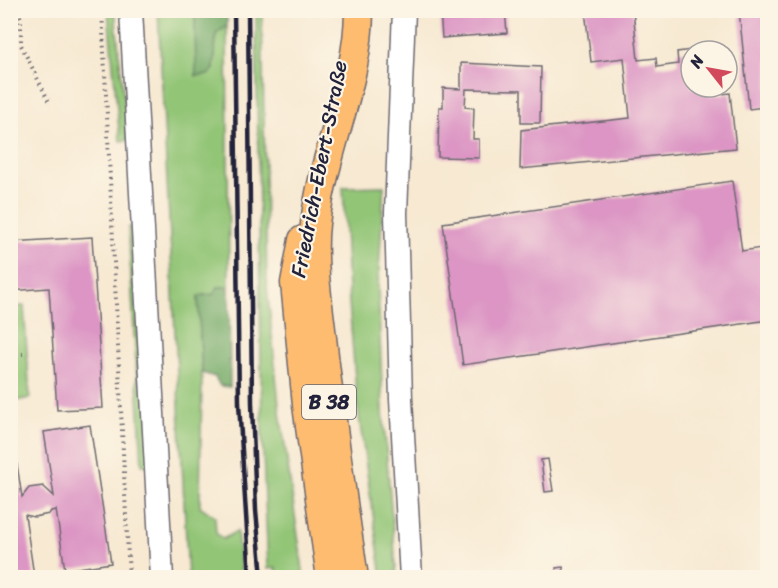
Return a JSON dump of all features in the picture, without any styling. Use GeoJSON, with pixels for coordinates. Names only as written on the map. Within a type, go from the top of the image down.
{"type":"FeatureCollection","features":[{"type":"Feature","properties":{"kind":"main road","name":"Friedrich-Ebert-Straße"},"geometry":{"type":"LineString","coordinates":[[331,578],[307,405],[295,283],[341,55],[343,10]]}},
{"type":"Feature","properties":{"kind":"main road","name":"Friedrich-Ebert-Straße"},"geometry":{"type":"LineString","coordinates":[[354,578],[328,397],[317,295],[314,226],[325,166],[349,78],[359,28],[358,10]]}},
{"type":"Feature","properties":{"kind":"street"},"geometry":{"type":"LineString","coordinates":[[131,10],[162,578]]}},
{"type":"Feature","properties":{"kind":"street"},"geometry":{"type":"LineString","coordinates":[[404,10],[396,213],[401,399],[411,578]]}},
{"type":"Feature","properties":{"kind":"path"},"geometry":{"type":"LineString","coordinates":[[18,10],[21,19],[21,45],[50,104]]}},
{"type":"Feature","properties":{"kind":"path"},"geometry":{"type":"LineString","coordinates":[[102,10],[129,578]]}},
{"type":"Feature","properties":{"kind":"path"},"geometry":{"type":"LineString","coordinates":[[10,355],[23,354]]}},
{"type":"Feature","properties":{"kind":"green space"},"geometry":{"type":"Polygon","coordinates":[[[108,11],[115,11],[128,140],[120,141],[108,11]]]}},
{"type":"Feature","properties":{"kind":"green space"},"geometry":{"type":"Polygon","coordinates":[[[158,11],[195,11],[196,76],[214,69],[216,34],[227,26],[229,287],[218,287],[214,294],[198,296],[202,373],[200,506],[215,517],[216,533],[223,539],[237,531],[242,577],[232,574],[220,577],[188,577],[158,11]]]}},
{"type":"Feature","properties":{"kind":"green space"},"geometry":{"type":"Polygon","coordinates":[[[195,11],[227,11],[227,26],[216,34],[214,69],[208,75],[196,76],[195,11]]]}},
{"type":"Feature","properties":{"kind":"green space"},"geometry":{"type":"Polygon","coordinates":[[[256,11],[262,11],[267,286],[279,405],[304,577],[277,577],[276,568],[268,569],[262,429],[256,11]]]}},
{"type":"Feature","properties":{"kind":"green space"},"geometry":{"type":"Polygon","coordinates":[[[384,186],[378,287],[383,411],[397,578],[382,577],[357,403],[343,187],[384,186]]]}},
{"type":"Feature","properties":{"kind":"green space"},"geometry":{"type":"Polygon","coordinates":[[[137,226],[152,465],[142,465],[128,227],[137,226]]]}},
{"type":"Feature","properties":{"kind":"green space"},"geometry":{"type":"Polygon","coordinates":[[[218,287],[229,287],[230,387],[220,386],[215,377],[202,373],[198,296],[214,294],[218,287]]]}},
{"type":"Feature","properties":{"kind":"green space"},"geometry":{"type":"Polygon","coordinates":[[[24,306],[30,398],[11,402],[11,307],[24,306]]]}},
{"type":"Feature","properties":{"kind":"building"},"geometry":{"type":"Polygon","coordinates":[[[440,10],[505,10],[507,33],[442,38],[440,10]]]}},
{"type":"Feature","properties":{"kind":"building"},"geometry":{"type":"Polygon","coordinates":[[[585,10],[633,10],[638,60],[656,58],[657,67],[678,64],[677,52],[679,52],[679,99],[731,99],[736,148],[520,169],[521,130],[630,118],[624,58],[591,62],[585,10]]]}},
{"type":"Feature","properties":{"kind":"building"},"geometry":{"type":"Polygon","coordinates":[[[739,10],[768,10],[768,129],[764,107],[749,109],[739,10]]]}},
{"type":"Feature","properties":{"kind":"building"},"geometry":{"type":"Polygon","coordinates":[[[461,63],[541,67],[540,123],[521,123],[521,90],[466,89],[465,107],[474,108],[473,139],[479,139],[479,158],[438,157],[439,107],[443,107],[443,88],[461,89],[461,63]]]}},
{"type":"Feature","properties":{"kind":"building"},"geometry":{"type":"Polygon","coordinates":[[[732,181],[742,251],[768,247],[768,320],[463,365],[443,223],[732,181]]]}},
{"type":"Feature","properties":{"kind":"building"},"geometry":{"type":"Polygon","coordinates":[[[92,237],[103,408],[57,410],[49,288],[10,291],[10,242],[92,237]]]}},
{"type":"Feature","properties":{"kind":"building"},"geometry":{"type":"Polygon","coordinates":[[[90,425],[111,563],[65,570],[56,510],[34,517],[25,515],[34,576],[10,578],[10,438],[13,438],[22,497],[29,488],[43,486],[54,496],[44,432],[90,425]]]}},
{"type":"Feature","properties":{"kind":"building"},"geometry":{"type":"Polygon","coordinates":[[[548,459],[553,491],[545,492],[541,460],[548,459]]]}},
{"type":"Feature","properties":{"kind":"building"},"geometry":{"type":"Polygon","coordinates":[[[563,567],[565,578],[558,578],[556,568],[563,567]]]}},
{"type":"Feature","properties":{"kind":"railway"},"geometry":{"type":"LineString","coordinates":[[234,10],[239,403],[250,578]]}},
{"type":"Feature","properties":{"kind":"railway"},"geometry":{"type":"LineString","coordinates":[[248,10],[252,403],[256,510],[262,578]]}}]}
